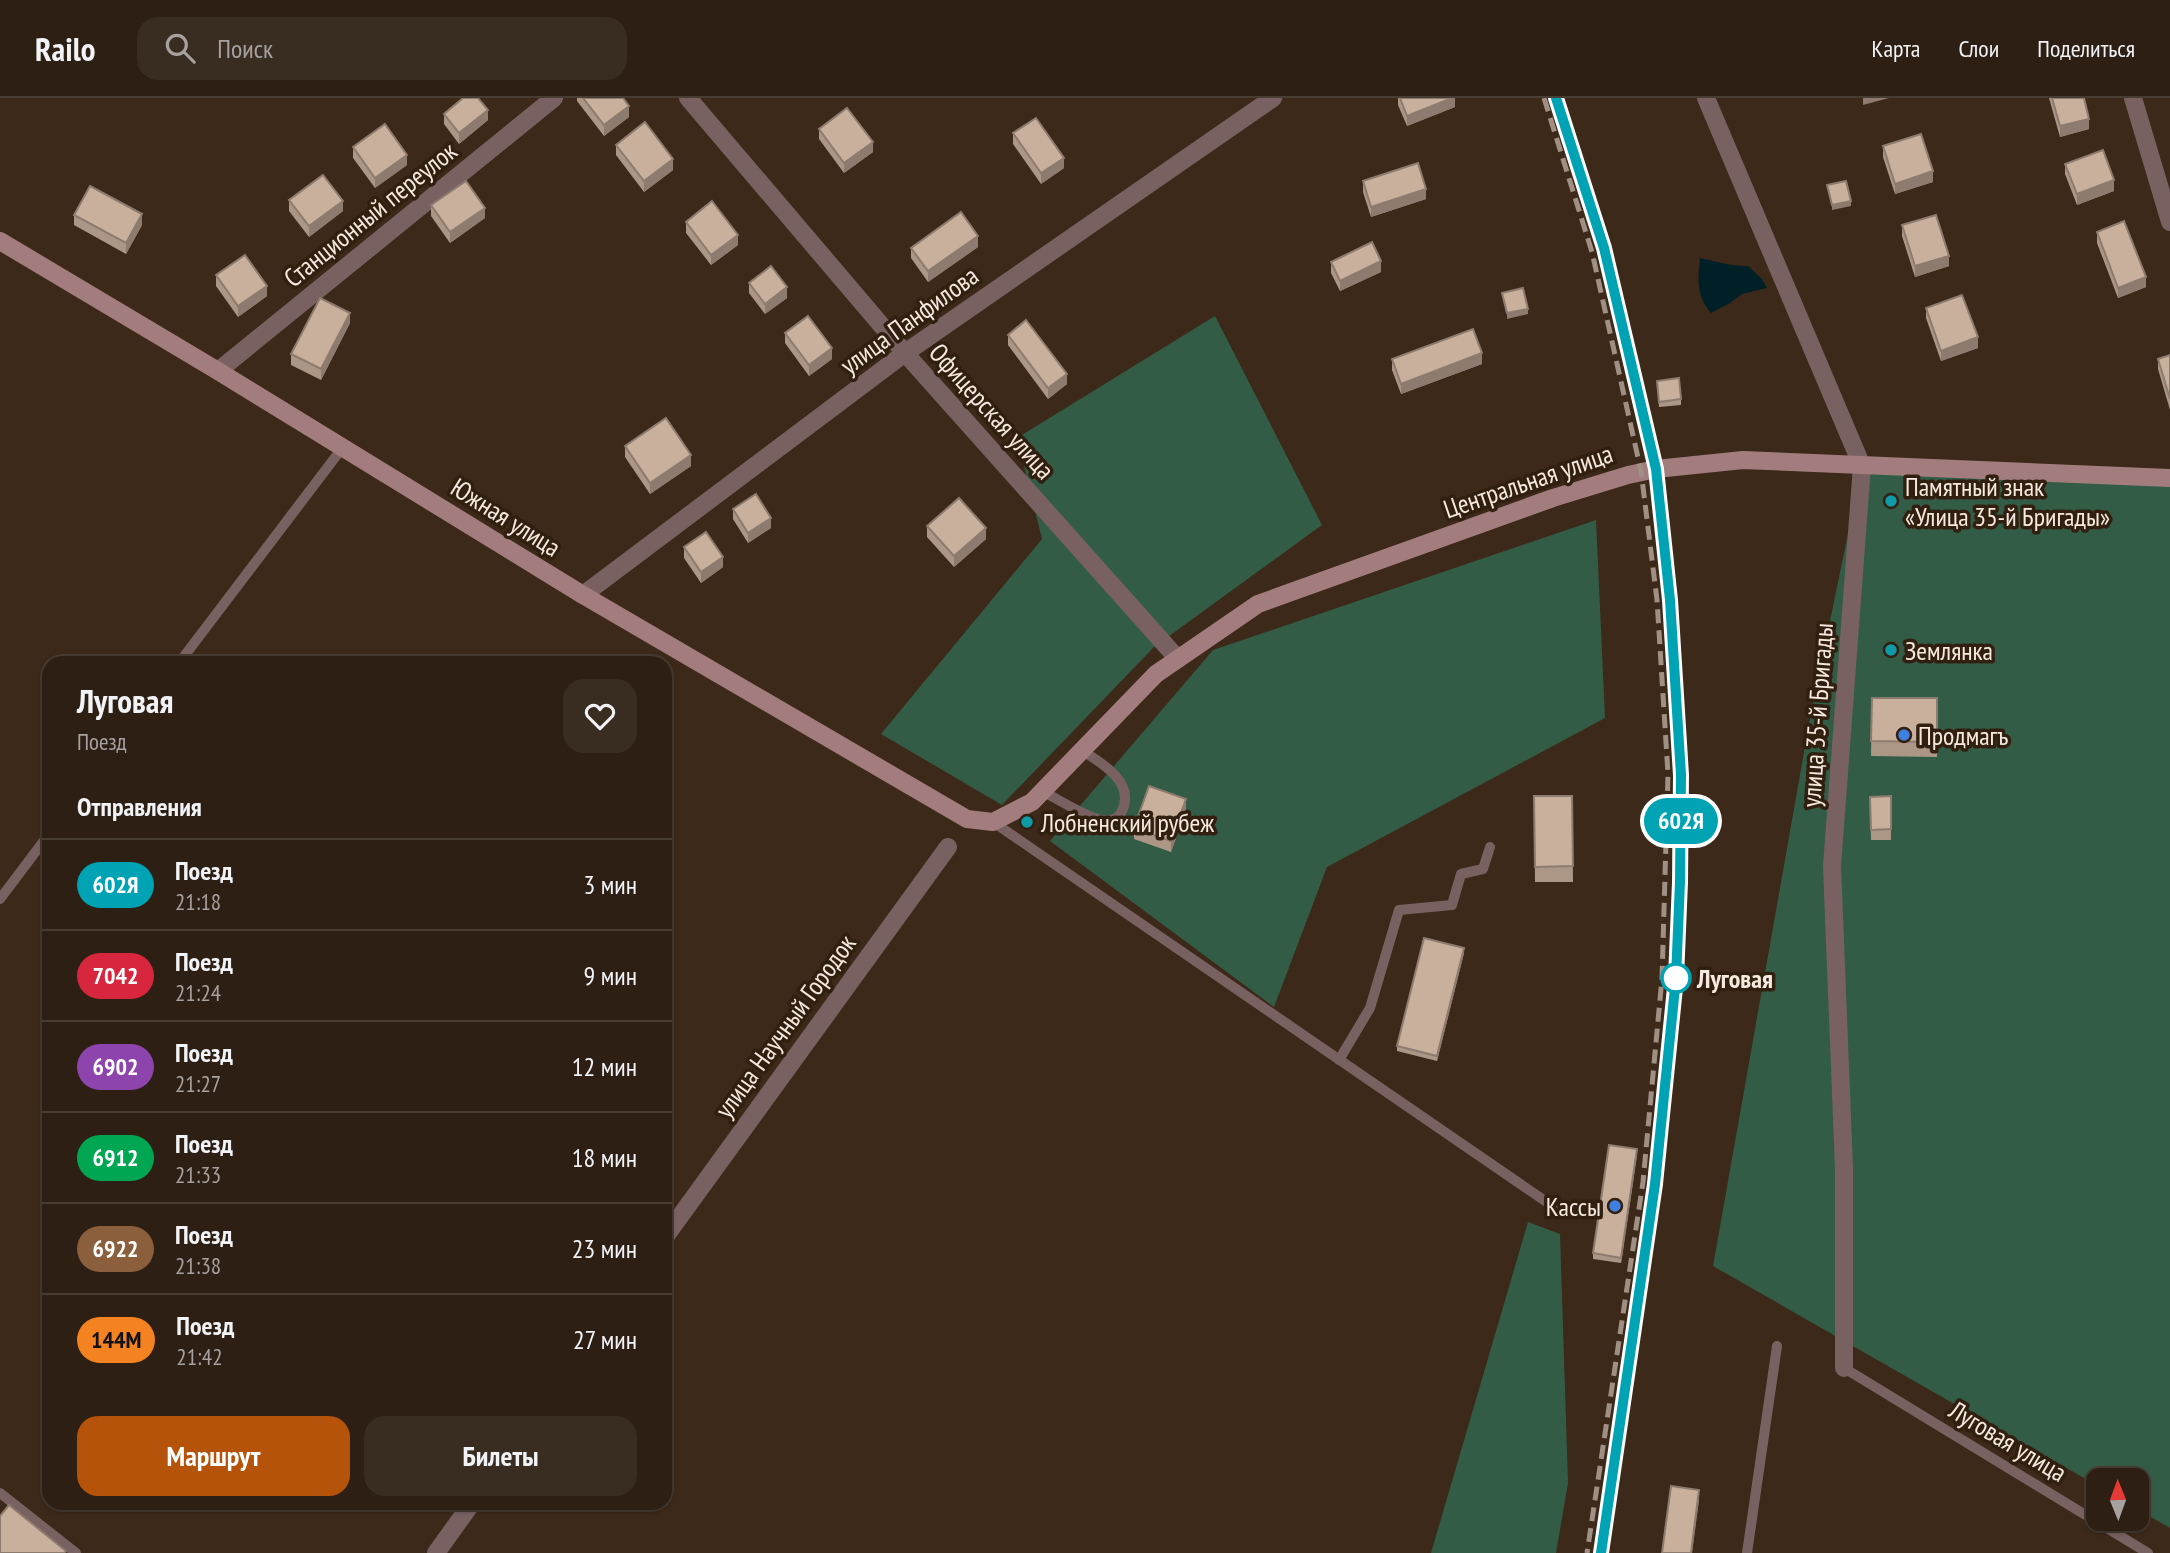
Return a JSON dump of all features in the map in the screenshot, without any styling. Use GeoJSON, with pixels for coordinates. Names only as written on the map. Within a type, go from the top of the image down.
{"type":"FeatureCollection","features":[{"type":"Feature","properties":{"kind":"street","name":"Станционный переулок"},"geometry":{"type":"LineString","coordinates":[[218,371],[554,98]]}},
{"type":"Feature","properties":{"kind":"street","name":"Офицерская улица"},"geometry":{"type":"LineString","coordinates":[[688,98],[905,352],[1178,659]]}},
{"type":"Feature","properties":{"kind":"street","name":"улица Панфилова"},"geometry":{"type":"LineString","coordinates":[[583,595],[905,352],[1273,98]]}},
{"type":"Feature","properties":{"kind":"street","name":"улица 35-й Бригады"},"geometry":{"type":"LineString","coordinates":[[1706,98],[1862,466],[1832,866],[1844,1168],[1844,1368]]}},
{"type":"Feature","properties":{"kind":"street"},"geometry":{"type":"LineString","coordinates":[[2133,98],[2170,222]]}},
{"type":"Feature","properties":{"kind":"street","name":"Южная улица"},"geometry":{"type":"LineString","coordinates":[[0,240],[583,595],[967,819],[993,822]]}},
{"type":"Feature","properties":{"kind":"street","name":"Центральная улица"},"geometry":{"type":"LineString","coordinates":[[993,822],[1032,802],[1156,674],[1258,604],[1553,498],[1628,475],[1656,469],[1743,460],[2170,478]]}},
{"type":"Feature","properties":{"kind":"street","name":"улица Научный Городок"},"geometry":{"type":"LineString","coordinates":[[672,1227],[948,847]]}},
{"type":"Feature","properties":{"kind":"street"},"geometry":{"type":"LineString","coordinates":[[436,1553],[467,1510]]}},
{"type":"Feature","properties":{"kind":"lane"},"geometry":{"type":"LineString","coordinates":[[184,656],[342,447]]}},
{"type":"Feature","properties":{"kind":"lane"},"geometry":{"type":"LineString","coordinates":[[1042,791],[1099,819],[1113,820],[1121,814],[1126,797],[1121,782],[1104,765],[1081,750]]}},
{"type":"Feature","properties":{"kind":"lane"},"geometry":{"type":"LineString","coordinates":[[993,822],[1564,1214]]}},
{"type":"Feature","properties":{"kind":"lane"},"geometry":{"type":"LineString","coordinates":[[0,899],[42,843]]}},
{"type":"Feature","properties":{"kind":"lane"},"geometry":{"type":"LineString","coordinates":[[1339,1060],[1370,1008],[1399,910],[1452,905],[1461,874],[1483,869],[1490,847]]}},
{"type":"Feature","properties":{"kind":"lane"},"geometry":{"type":"LineString","coordinates":[[1747,1553],[1777,1346]]}},
{"type":"Feature","properties":{"kind":"lane","name":"Луговая улица"},"geometry":{"type":"LineString","coordinates":[[1844,1368],[2148,1553]]}},
{"type":"Feature","properties":{"kind":"lane"},"geometry":{"type":"LineString","coordinates":[[0,1493],[76,1553]]}},
{"type":"Feature","properties":{"kind":"green space"},"geometry":{"type":"Polygon","coordinates":[[[1215,316],[1322,525],[1154,647],[1002,805],[881,734],[1042,539],[1017,438],[1215,316]]]}},
{"type":"Feature","properties":{"kind":"green space"},"geometry":{"type":"Polygon","coordinates":[[[1862,466],[2170,478],[2170,1528],[2149,1516],[2149,1468],[2086,1468],[2086,1479],[1713,1266],[1811,713],[1862,466]]]}},
{"type":"Feature","properties":{"kind":"green space"},"geometry":{"type":"Polygon","coordinates":[[[1596,520],[1605,718],[1327,867],[1274,1007],[1050,841],[1213,650],[1596,520]]]}},
{"type":"Feature","properties":{"kind":"green space"},"geometry":{"type":"Polygon","coordinates":[[[1528,1222],[1560,1234],[1568,1483],[1556,1553],[1431,1553],[1528,1222]]]}},
{"type":"Feature","properties":{"kind":"water"},"geometry":{"type":"Polygon","coordinates":[[[1700,258],[1748,266],[1767,288],[1742,294],[1711,313],[1700,293],[1700,258]]]}},
{"type":"Feature","properties":{"kind":"building"},"geometry":{"type":"Polygon","coordinates":[[[463,98],[478,98],[488,110],[459,133],[444,114],[463,98]]]}},
{"type":"Feature","properties":{"kind":"building"},"geometry":{"type":"Polygon","coordinates":[[[583,98],[623,98],[629,106],[604,125],[583,98]]]}},
{"type":"Feature","properties":{"kind":"building"},"geometry":{"type":"Polygon","coordinates":[[[1400,98],[1452,98],[1407,116],[1400,98]]]}},
{"type":"Feature","properties":{"kind":"building"},"geometry":{"type":"Polygon","coordinates":[[[2052,98],[2084,98],[2089,119],[2060,126],[2052,98]]]}},
{"type":"Feature","properties":{"kind":"building"},"geometry":{"type":"Polygon","coordinates":[[[847,108],[873,142],[844,163],[819,129],[847,108]]]}},
{"type":"Feature","properties":{"kind":"building"},"geometry":{"type":"Polygon","coordinates":[[[1036,118],[1064,158],[1041,173],[1013,133],[1036,118]]]}},
{"type":"Feature","properties":{"kind":"building"},"geometry":{"type":"Polygon","coordinates":[[[645,122],[673,159],[644,181],[616,145],[645,122]]]}},
{"type":"Feature","properties":{"kind":"building"},"geometry":{"type":"Polygon","coordinates":[[[385,124],[407,155],[375,178],[353,147],[385,124]]]}},
{"type":"Feature","properties":{"kind":"building"},"geometry":{"type":"Polygon","coordinates":[[[1921,134],[1933,171],[1895,184],[1883,146],[1921,134]]]}},
{"type":"Feature","properties":{"kind":"building"},"geometry":{"type":"Polygon","coordinates":[[[2103,150],[2114,180],[2077,194],[2065,164],[2103,150]]]}},
{"type":"Feature","properties":{"kind":"building"},"geometry":{"type":"Polygon","coordinates":[[[1418,163],[1426,189],[1371,207],[1363,181],[1418,163]]]}},
{"type":"Feature","properties":{"kind":"building"},"geometry":{"type":"Polygon","coordinates":[[[323,175],[343,201],[309,226],[289,200],[323,175]]]}},
{"type":"Feature","properties":{"kind":"building"},"geometry":{"type":"Polygon","coordinates":[[[466,181],[485,208],[450,232],[431,205],[466,181]]]}},
{"type":"Feature","properties":{"kind":"building"},"geometry":{"type":"Polygon","coordinates":[[[1846,181],[1851,201],[1832,205],[1827,185],[1846,181]]]}},
{"type":"Feature","properties":{"kind":"building"},"geometry":{"type":"Polygon","coordinates":[[[90,186],[142,214],[126,243],[74,215],[90,186]]]}},
{"type":"Feature","properties":{"kind":"building"},"geometry":{"type":"Polygon","coordinates":[[[712,201],[738,235],[711,255],[686,222],[712,201]]]}},
{"type":"Feature","properties":{"kind":"building"},"geometry":{"type":"Polygon","coordinates":[[[961,212],[978,236],[928,271],[911,248],[961,212]]]}},
{"type":"Feature","properties":{"kind":"building"},"geometry":{"type":"Polygon","coordinates":[[[1936,215],[1949,256],[1915,266],[1902,225],[1936,215]]]}},
{"type":"Feature","properties":{"kind":"building"},"geometry":{"type":"Polygon","coordinates":[[[2124,221],[2146,277],[2118,288],[2097,232],[2124,221]]]}},
{"type":"Feature","properties":{"kind":"building"},"geometry":{"type":"Polygon","coordinates":[[[1372,242],[1381,261],[1340,281],[1331,262],[1372,242]]]}},
{"type":"Feature","properties":{"kind":"building"},"geometry":{"type":"Polygon","coordinates":[[[245,255],[267,286],[238,306],[216,275],[245,255]]]}},
{"type":"Feature","properties":{"kind":"building"},"geometry":{"type":"Polygon","coordinates":[[[771,266],[787,287],[765,304],[749,283],[771,266]]]}},
{"type":"Feature","properties":{"kind":"building"},"geometry":{"type":"Polygon","coordinates":[[[1523,288],[1528,309],[1507,313],[1502,293],[1523,288]]]}},
{"type":"Feature","properties":{"kind":"building"},"geometry":{"type":"Polygon","coordinates":[[[1962,295],[1978,337],[1941,351],[1926,308],[1962,295]]]}},
{"type":"Feature","properties":{"kind":"building"},"geometry":{"type":"Polygon","coordinates":[[[320,298],[350,313],[321,369],[291,354],[320,298]]]}},
{"type":"Feature","properties":{"kind":"building"},"geometry":{"type":"Polygon","coordinates":[[[808,316],[832,348],[809,365],[785,333],[808,316]]]}},
{"type":"Feature","properties":{"kind":"building"},"geometry":{"type":"Polygon","coordinates":[[[1026,320],[1067,374],[1048,388],[1008,335],[1026,320]]]}},
{"type":"Feature","properties":{"kind":"building"},"geometry":{"type":"Polygon","coordinates":[[[1473,329],[1482,353],[1401,384],[1392,359],[1473,329]]]}},
{"type":"Feature","properties":{"kind":"building"},"geometry":{"type":"Polygon","coordinates":[[[2170,355],[2170,399],[2158,359],[2170,355]]]}},
{"type":"Feature","properties":{"kind":"building"},"geometry":{"type":"Polygon","coordinates":[[[1679,378],[1681,399],[1659,402],[1657,381],[1679,378]]]}},
{"type":"Feature","properties":{"kind":"building"},"geometry":{"type":"Polygon","coordinates":[[[666,418],[691,455],[650,483],[625,446],[666,418]]]}},
{"type":"Feature","properties":{"kind":"building"},"geometry":{"type":"Polygon","coordinates":[[[756,494],[771,518],[748,533],[733,509],[756,494]]]}},
{"type":"Feature","properties":{"kind":"building"},"geometry":{"type":"Polygon","coordinates":[[[959,498],[986,528],[954,556],[927,526],[959,498]]]}},
{"type":"Feature","properties":{"kind":"building"},"geometry":{"type":"Polygon","coordinates":[[[706,532],[723,557],[701,572],[684,547],[706,532]]]}},
{"type":"Feature","properties":{"kind":"building","name":"Продмагъ"},"geometry":{"type":"Polygon","coordinates":[[[1872,698],[1937,698],[1937,742],[1871,741],[1872,698]]]}},
{"type":"Feature","properties":{"kind":"building"},"geometry":{"type":"Polygon","coordinates":[[[1149,786],[1186,799],[1171,841],[1134,828],[1149,786]]]}},
{"type":"Feature","properties":{"kind":"building"},"geometry":{"type":"Polygon","coordinates":[[[1534,796],[1572,796],[1573,866],[1535,867],[1534,796]]]}},
{"type":"Feature","properties":{"kind":"building"},"geometry":{"type":"Polygon","coordinates":[[[1891,796],[1891,829],[1871,830],[1870,797],[1891,796]]]}},
{"type":"Feature","properties":{"kind":"building"},"geometry":{"type":"Polygon","coordinates":[[[1424,938],[1464,948],[1437,1056],[1397,1046],[1424,938]]]}},
{"type":"Feature","properties":{"kind":"building","name":"Кассы"},"geometry":{"type":"Polygon","coordinates":[[[1609,1145],[1637,1149],[1621,1258],[1593,1253],[1609,1145]]]}},
{"type":"Feature","properties":{"kind":"building"},"geometry":{"type":"Polygon","coordinates":[[[1671,1486],[1699,1490],[1691,1553],[1662,1553],[1671,1486]]]}},
{"type":"Feature","properties":{"kind":"building"},"geometry":{"type":"Polygon","coordinates":[[[9,1505],[66,1551],[0,1553],[0,1516],[9,1505]]]}},
{"type":"Feature","properties":{"kind":"railway"},"geometry":{"type":"LineString","coordinates":[[1544,98],[1592,252],[1641,471],[1657,600],[1668,774],[1662,978],[1643,1182],[1587,1553]]}},
{"type":"Feature","properties":{"kind":"railway"},"geometry":{"type":"LineString","coordinates":[[1556,98],[1604,248],[1656,469],[1670,600],[1681,775],[1676,978],[1655,1183],[1601,1553]]}},
{"type":"Feature","properties":{"kind":"train","name":"602Я"},"geometry":{"type":"LineString","coordinates":[[1556,98],[1604,248],[1656,469],[1670,600],[1681,775],[1676,978],[1655,1184],[1601,1553]]}},
{"type":"Feature","properties":{"kind":"place","name":"Памятный знак «Улица 35-й Бригады»"},"geometry":{"type":"Point","coordinates":[1891,501]}},
{"type":"Feature","properties":{"kind":"place","name":"Землянка"},"geometry":{"type":"Point","coordinates":[1891,650]}},
{"type":"Feature","properties":{"kind":"place","name":"Продмагъ"},"geometry":{"type":"Point","coordinates":[1904,735]}},
{"type":"Feature","properties":{"kind":"place","name":"Лобненский рубеж"},"geometry":{"type":"Point","coordinates":[1027,822]}},
{"type":"Feature","properties":{"kind":"place","name":"Луговая"},"geometry":{"type":"Point","coordinates":[1676,978]}},
{"type":"Feature","properties":{"kind":"place","name":"Кассы"},"geometry":{"type":"Point","coordinates":[1615,1206]}}]}
